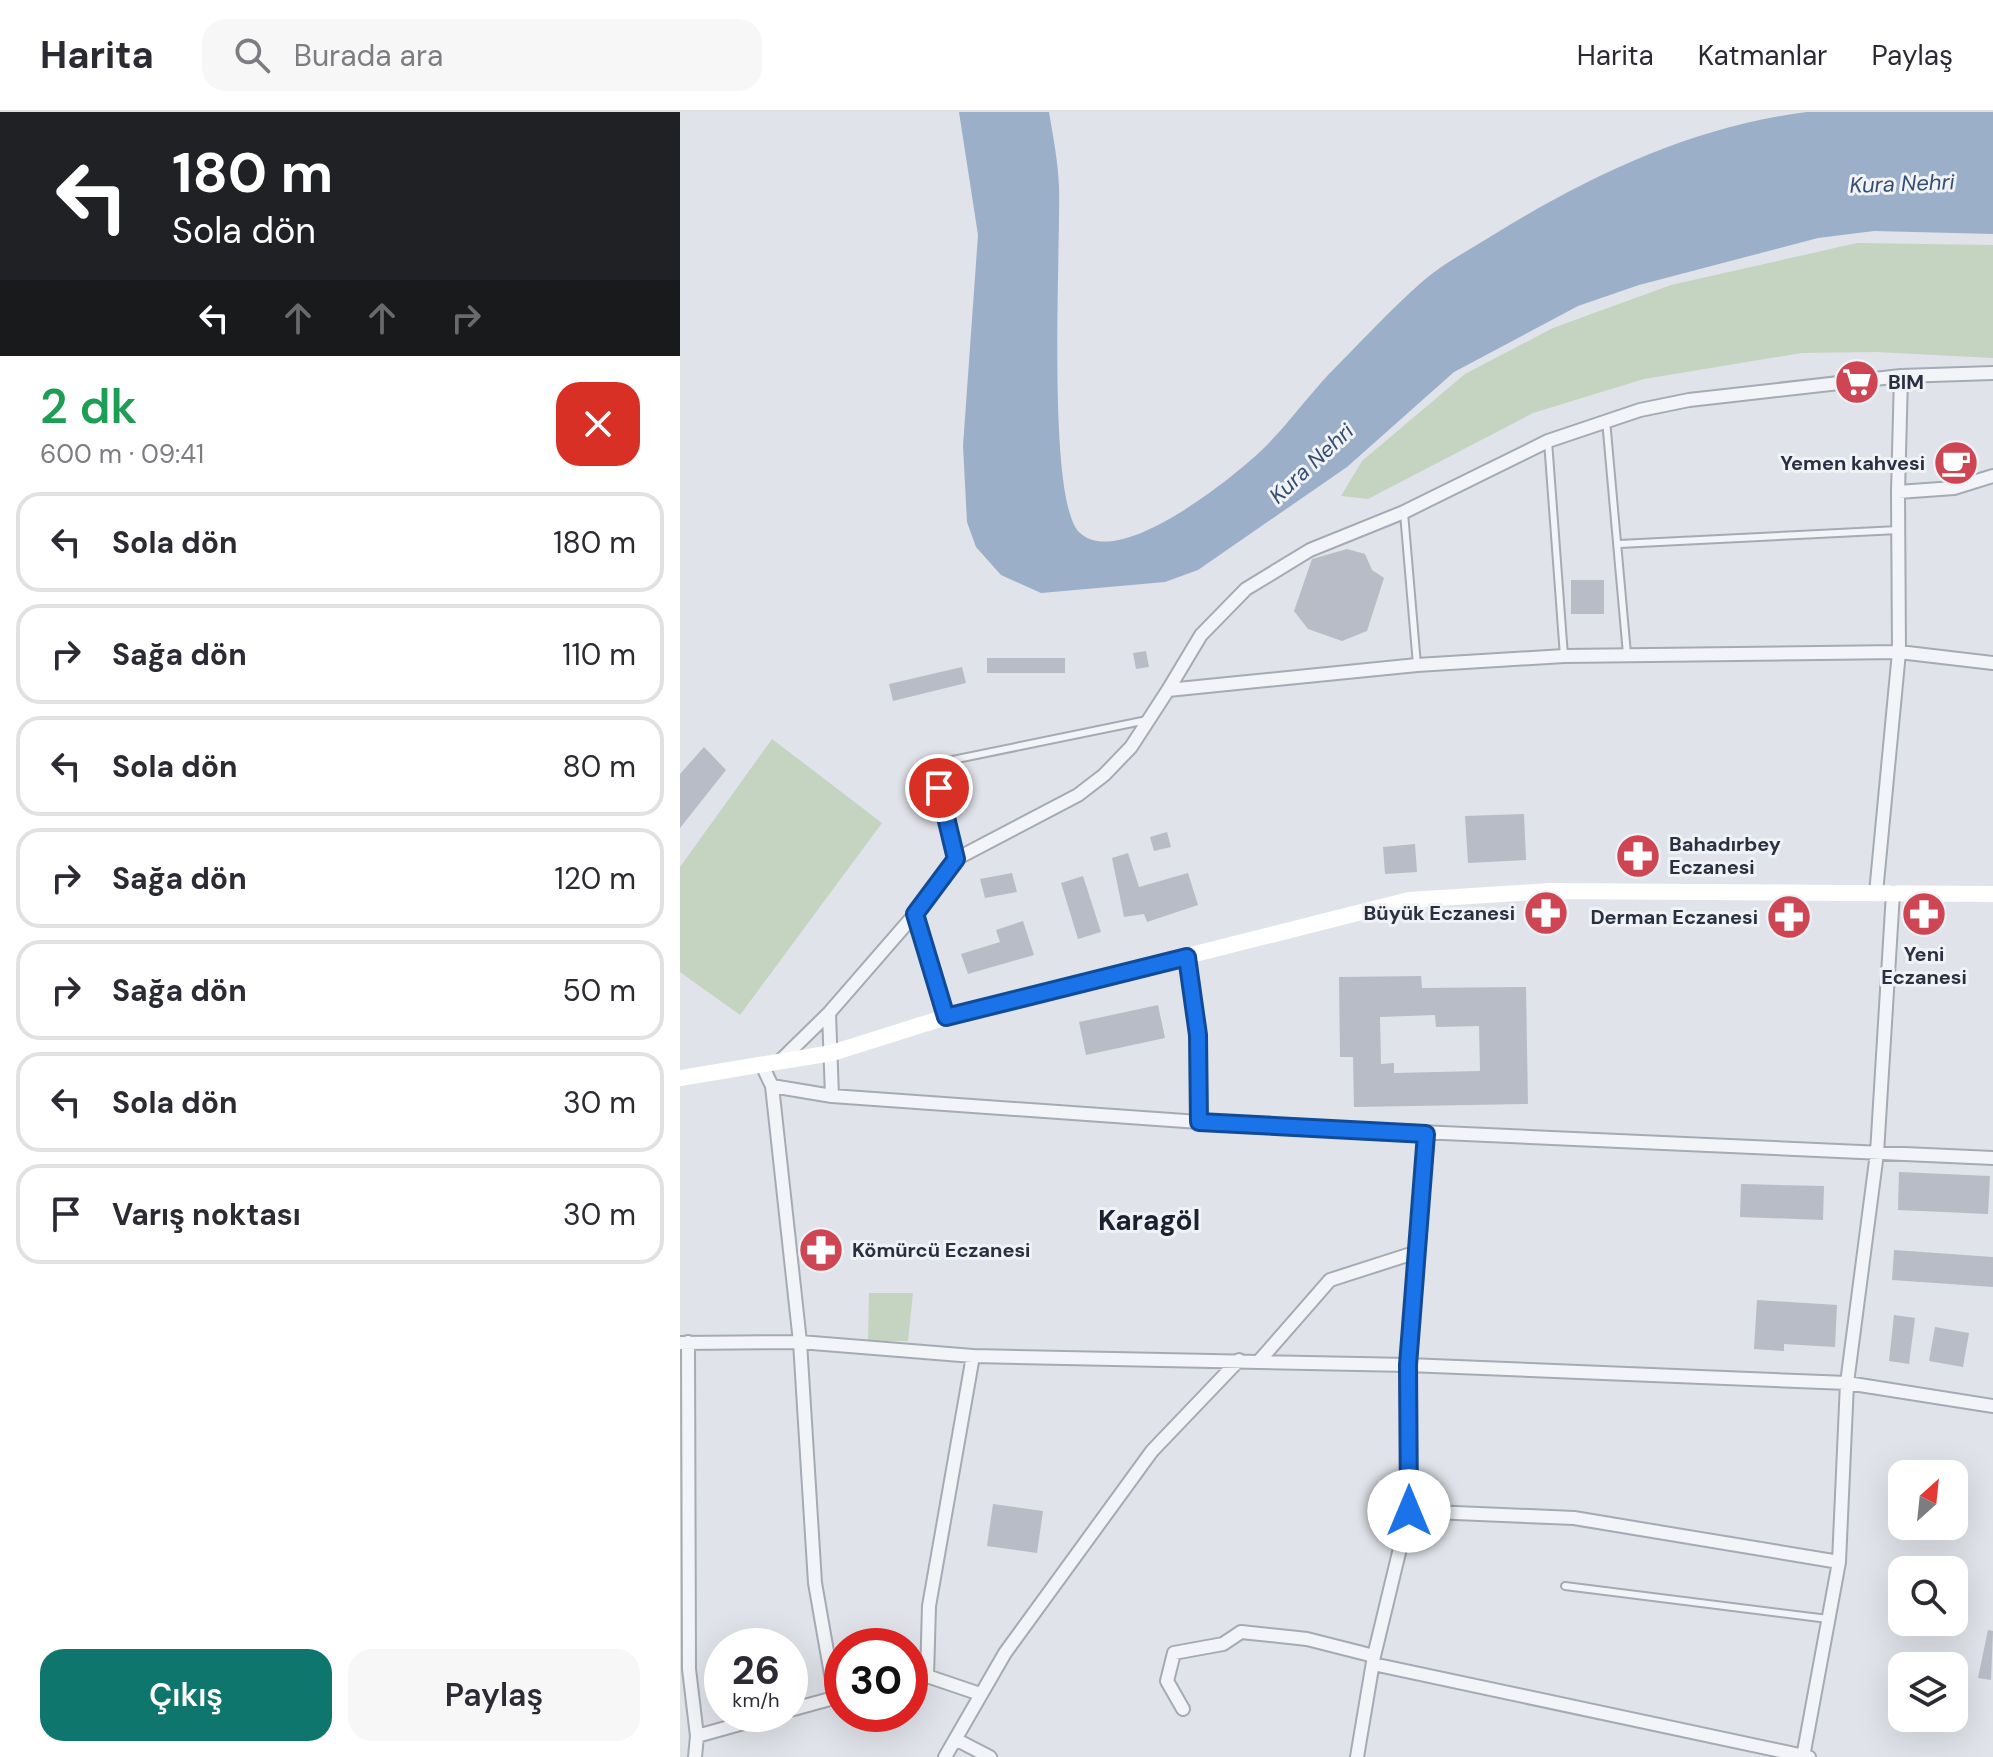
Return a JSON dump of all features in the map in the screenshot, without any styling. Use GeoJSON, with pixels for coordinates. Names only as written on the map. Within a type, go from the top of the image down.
{"type":"FeatureCollection","features":[{"type":"Feature","properties":{"kind":"main road"},"geometry":{"type":"LineString","coordinates":[[680,1078],[832,1053],[946,1017],[1409,900],[1550,891],[1993,893]]}},
{"type":"Feature","properties":{"kind":"street"},"geometry":{"type":"LineString","coordinates":[[780,1061],[829,1013],[915,914],[956,859],[1078,795],[1131,747],[1201,635],[1246,589],[1310,550],[1404,512],[1548,441],[1606,420],[1689,400],[1901,376],[1993,373]]}},
{"type":"Feature","properties":{"kind":"street"},"geometry":{"type":"LineString","coordinates":[[1183,1709],[1167,1681],[1174,1653],[1223,1644],[1241,1632],[1307,1639],[1374,1660],[1805,1756],[1839,1562],[1847,1383],[1877,1153],[1884,893],[1899,652],[1901,376]]}},
{"type":"Feature","properties":{"kind":"street"},"geometry":{"type":"LineString","coordinates":[[1898,492],[1954,488],[1993,476]]}},
{"type":"Feature","properties":{"kind":"street"},"geometry":{"type":"LineString","coordinates":[[1168,690],[1417,665],[1564,656],[1899,652],[1993,663]]}},
{"type":"Feature","properties":{"kind":"street"},"geometry":{"type":"LineString","coordinates":[[915,914],[946,1017]]}},
{"type":"Feature","properties":{"kind":"street"},"geometry":{"type":"LineString","coordinates":[[1187,957],[1198,1035],[1199,1122]]}},
{"type":"Feature","properties":{"kind":"street"},"geometry":{"type":"LineString","coordinates":[[829,1013],[832,1096]]}},
{"type":"Feature","properties":{"kind":"street"},"geometry":{"type":"LineString","coordinates":[[762,1065],[772,1086],[800,1342],[815,1583],[824,1628]]}},
{"type":"Feature","properties":{"kind":"street"},"geometry":{"type":"LineString","coordinates":[[772,1086],[832,1096],[1199,1122],[1993,1158]]}},
{"type":"Feature","properties":{"kind":"street"},"geometry":{"type":"LineString","coordinates":[[1357,1757],[1374,1660],[1409,1511],[1408,1365],[1426,1134]]}},
{"type":"Feature","properties":{"kind":"street"},"geometry":{"type":"LineString","coordinates":[[1260,1360],[1330,1280],[1417,1252]]}},
{"type":"Feature","properties":{"kind":"street"},"geometry":{"type":"LineString","coordinates":[[695,1757],[697,1736],[689,1669],[684,1342],[800,1342],[973,1356],[1260,1360],[1847,1383],[1993,1406]]}},
{"type":"Feature","properties":{"kind":"street"},"geometry":{"type":"LineString","coordinates":[[928,1641],[929,1606],[973,1356]]}},
{"type":"Feature","properties":{"kind":"street"},"geometry":{"type":"LineString","coordinates":[[945,1757],[1005,1653],[1152,1451],[1239,1360]]}},
{"type":"Feature","properties":{"kind":"street"},"geometry":{"type":"LineString","coordinates":[[1409,1511],[1574,1518],[1839,1562]]}},
{"type":"Feature","properties":{"kind":"street"},"geometry":{"type":"LineString","coordinates":[[928,1676],[980,1694]]}},
{"type":"Feature","properties":{"kind":"street"},"geometry":{"type":"LineString","coordinates":[[697,1736],[711,1732]]}},
{"type":"Feature","properties":{"kind":"street"},"geometry":{"type":"LineString","coordinates":[[957,1740],[990,1757]]}},
{"type":"Feature","properties":{"kind":"lane"},"geometry":{"type":"LineString","coordinates":[[1606,420],[1627,654]]}},
{"type":"Feature","properties":{"kind":"lane"},"geometry":{"type":"LineString","coordinates":[[1548,441],[1564,656]]}},
{"type":"Feature","properties":{"kind":"lane"},"geometry":{"type":"LineString","coordinates":[[1404,512],[1417,665]]}},
{"type":"Feature","properties":{"kind":"lane"},"geometry":{"type":"LineString","coordinates":[[1619,544],[1898,530]]}},
{"type":"Feature","properties":{"kind":"lane"},"geometry":{"type":"LineString","coordinates":[[956,859],[933,764],[1150,719]]}},
{"type":"Feature","properties":{"kind":"lane"},"geometry":{"type":"LineString","coordinates":[[1565,1586],[1828,1619]]}},
{"type":"Feature","properties":{"kind":"green space"},"geometry":{"type":"Polygon","coordinates":[[[1857,243],[1993,245],[1993,358],[1876,352],[1802,353],[1644,379],[1533,413],[1368,499],[1341,496],[1362,461],[1465,374],[1553,328],[1671,285],[1857,243]]]}},
{"type":"Feature","properties":{"kind":"green space"},"geometry":{"type":"Polygon","coordinates":[[[772,739],[882,823],[740,1015],[680,972],[680,867],[772,739]]]}},
{"type":"Feature","properties":{"kind":"green space"},"geometry":{"type":"Polygon","coordinates":[[[869,1293],[913,1293],[908,1341],[868,1341],[869,1293]]]}},
{"type":"Feature","properties":{"kind":"water","name":"Kura Nehri"},"geometry":{"type":"Polygon","coordinates":[[[959,112],[1049,112],[1059,186],[1057,368],[1062,472],[1069,510],[1079,532],[1097,541],[1120,540],[1147,530],[1175,516],[1228,479],[1264,448],[1328,375],[1387,315],[1423,281],[1459,255],[1608,172],[1685,141],[1725,128],[1807,112],[1993,112],[1993,234],[1874,231],[1818,238],[1639,285],[1578,306],[1454,372],[1347,467],[1198,570],[1165,582],[1041,593],[1001,575],[976,547],[967,522],[963,446],[978,235],[959,112]]]}},
{"type":"Feature","properties":{"kind":"building"},"geometry":{"type":"Polygon","coordinates":[[[1347,549],[1365,554],[1372,570],[1384,578],[1367,631],[1342,641],[1308,629],[1294,611],[1312,559],[1347,549]]]}},
{"type":"Feature","properties":{"kind":"building"},"geometry":{"type":"Polygon","coordinates":[[[1571,580],[1604,580],[1604,614],[1571,614],[1571,580]]]}},
{"type":"Feature","properties":{"kind":"building"},"geometry":{"type":"Polygon","coordinates":[[[1146,651],[1149,667],[1136,669],[1133,653],[1146,651]]]}},
{"type":"Feature","properties":{"kind":"building"},"geometry":{"type":"Polygon","coordinates":[[[987,658],[1065,658],[1065,673],[987,673],[987,658]]]}},
{"type":"Feature","properties":{"kind":"building"},"geometry":{"type":"Polygon","coordinates":[[[962,667],[966,683],[893,701],[889,684],[962,667]]]}},
{"type":"Feature","properties":{"kind":"building"},"geometry":{"type":"Polygon","coordinates":[[[704,747],[726,770],[680,828],[680,774],[704,747]]]}},
{"type":"Feature","properties":{"kind":"building"},"geometry":{"type":"Polygon","coordinates":[[[1524,814],[1526,860],[1468,863],[1465,816],[1524,814]]]}},
{"type":"Feature","properties":{"kind":"building"},"geometry":{"type":"Polygon","coordinates":[[[1167,832],[1171,847],[1154,851],[1150,837],[1167,832]]]}},
{"type":"Feature","properties":{"kind":"building"},"geometry":{"type":"Polygon","coordinates":[[[1415,844],[1417,872],[1385,874],[1383,847],[1415,844]]]}},
{"type":"Feature","properties":{"kind":"building"},"geometry":{"type":"Polygon","coordinates":[[[1128,853],[1139,887],[1188,873],[1198,905],[1147,922],[1144,914],[1124,917],[1112,858],[1128,853]]]}},
{"type":"Feature","properties":{"kind":"building"},"geometry":{"type":"Polygon","coordinates":[[[1012,873],[1017,892],[985,898],[980,879],[1012,873]]]}},
{"type":"Feature","properties":{"kind":"building"},"geometry":{"type":"Polygon","coordinates":[[[1083,876],[1101,932],[1078,939],[1061,883],[1083,876]]]}},
{"type":"Feature","properties":{"kind":"building"},"geometry":{"type":"Polygon","coordinates":[[[1023,921],[1034,955],[968,974],[961,954],[1000,942],[996,930],[1023,921]]]}},
{"type":"Feature","properties":{"kind":"building"},"geometry":{"type":"Polygon","coordinates":[[[1421,976],[1422,988],[1526,987],[1528,1104],[1354,1107],[1353,1057],[1340,1057],[1339,977],[1421,976]],[[1435,1015],[1380,1017],[1381,1064],[1394,1063],[1394,1073],[1480,1071],[1479,1026],[1436,1027],[1435,1015]]]}},
{"type":"Feature","properties":{"kind":"building"},"geometry":{"type":"Polygon","coordinates":[[[1158,1005],[1165,1038],[1086,1055],[1079,1022],[1158,1005]]]}},
{"type":"Feature","properties":{"kind":"building"},"geometry":{"type":"Polygon","coordinates":[[[1899,1172],[1990,1176],[1988,1214],[1898,1210],[1899,1172]]]}},
{"type":"Feature","properties":{"kind":"building"},"geometry":{"type":"Polygon","coordinates":[[[1741,1184],[1824,1186],[1823,1220],[1740,1217],[1741,1184]]]}},
{"type":"Feature","properties":{"kind":"building"},"geometry":{"type":"Polygon","coordinates":[[[1894,1250],[1993,1257],[1993,1287],[1892,1280],[1894,1250]]]}},
{"type":"Feature","properties":{"kind":"building"},"geometry":{"type":"Polygon","coordinates":[[[1757,1300],[1837,1305],[1835,1347],[1784,1344],[1784,1351],[1754,1349],[1757,1300]]]}},
{"type":"Feature","properties":{"kind":"building"},"geometry":{"type":"Polygon","coordinates":[[[1894,1315],[1915,1318],[1909,1364],[1889,1361],[1894,1315]]]}},
{"type":"Feature","properties":{"kind":"building"},"geometry":{"type":"Polygon","coordinates":[[[1935,1327],[1969,1333],[1963,1367],[1929,1361],[1935,1327]]]}},
{"type":"Feature","properties":{"kind":"building"},"geometry":{"type":"Polygon","coordinates":[[[993,1504],[1043,1511],[1037,1553],[987,1546],[993,1504]]]}},
{"type":"Feature","properties":{"kind":"building"},"geometry":{"type":"Polygon","coordinates":[[[1988,1630],[1993,1631],[1991,1680],[1978,1678],[1988,1630]]]}},
{"type":"Feature","properties":{"kind":"place","name":"BIM"},"geometry":{"type":"Point","coordinates":[1857,382]}},
{"type":"Feature","properties":{"kind":"place","name":"Yemen kahvesi"},"geometry":{"type":"Point","coordinates":[1956,463]}},
{"type":"Feature","properties":{"kind":"place","name":"Bahadırbey Eczanesi"},"geometry":{"type":"Point","coordinates":[1638,856]}},
{"type":"Feature","properties":{"kind":"place","name":"Büyük Eczanesi"},"geometry":{"type":"Point","coordinates":[1546,913]}},
{"type":"Feature","properties":{"kind":"place","name":"Yeni Eczanesi"},"geometry":{"type":"Point","coordinates":[1924,914]}},
{"type":"Feature","properties":{"kind":"place","name":"Derman Eczanesi"},"geometry":{"type":"Point","coordinates":[1789,917]}},
{"type":"Feature","properties":{"kind":"place","name":"Kömürcü Eczanesi"},"geometry":{"type":"Point","coordinates":[821,1250]}},
{"type":"Feature","properties":{"kind":"district","name":"Karagöl"},"geometry":{"type":"Point","coordinates":[1149,1220]}},
{"type":"Feature","properties":{"kind":"route"},"geometry":{"type":"LineString","coordinates":[[939,788],[956,859],[915,914],[946,1017],[1187,957],[1198,1035],[1199,1122],[1426,1134],[1408,1365],[1409,1511]]}}]}
